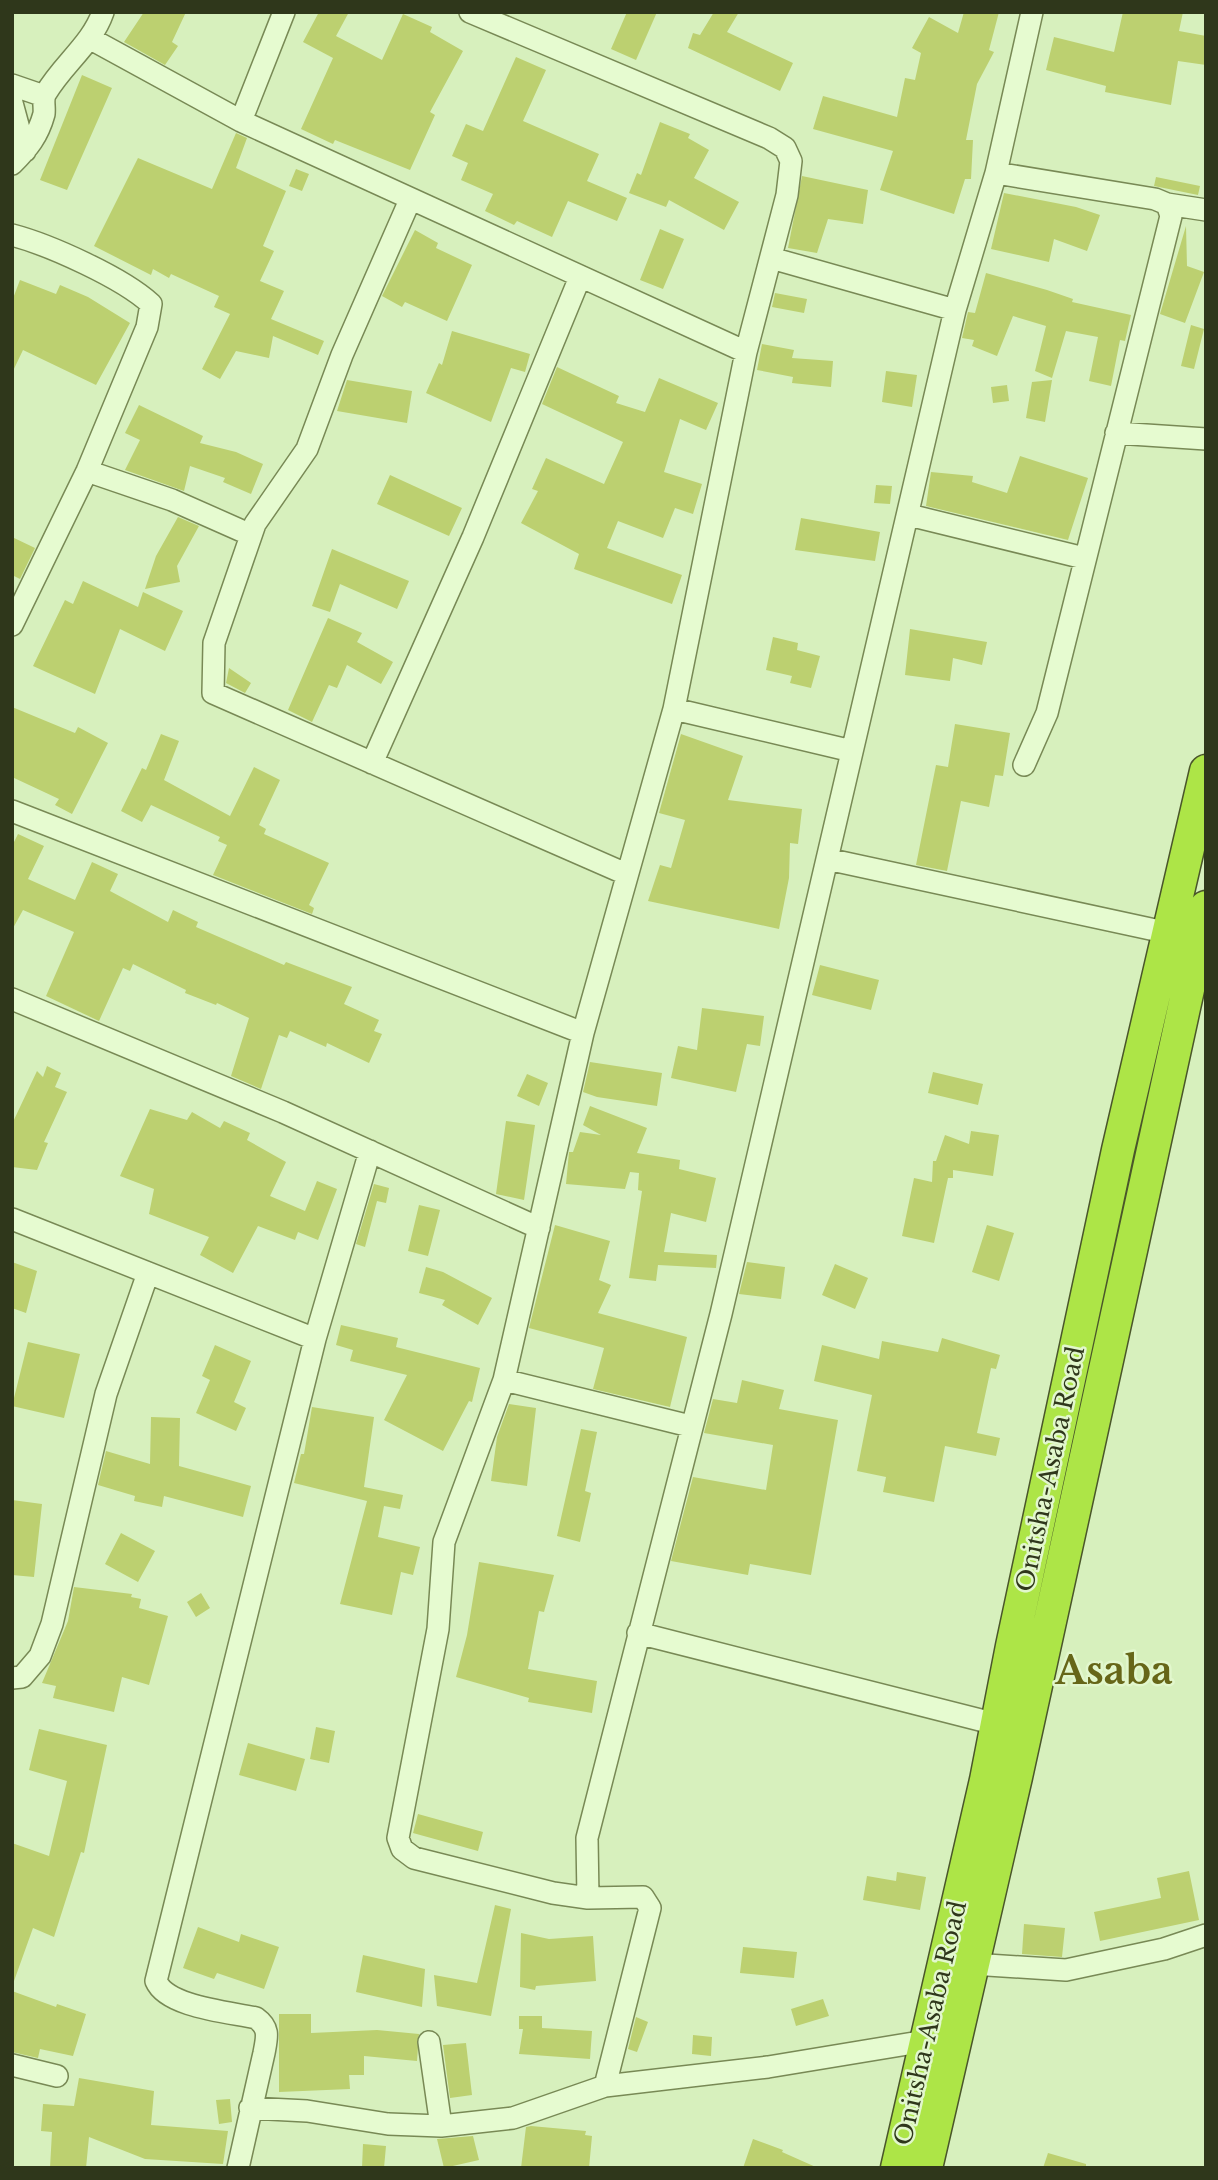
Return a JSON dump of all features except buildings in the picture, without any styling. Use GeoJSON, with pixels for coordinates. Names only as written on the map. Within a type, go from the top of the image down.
{"type":"FeatureCollection","features":[{"type":"Feature","properties":{"kind":"highway","name":"Onitsha-Asaba Road"},"geometry":{"type":"LineString","coordinates":[[897,2168],[986,1780],[1118,1150],[1206,771]]}},
{"type":"Feature","properties":{"kind":"highway"},"geometry":{"type":"LineString","coordinates":[[926,2168],[1019,1764],[1206,907]]}},
{"type":"Feature","properties":{"kind":"highway"},"geometry":{"type":"LineString","coordinates":[[1078,1339],[1111,1338]]}},
{"type":"Feature","properties":{"kind":"street"},"geometry":{"type":"LineString","coordinates":[[18,158],[37,137],[45,110],[44,96],[70,59],[91,39],[103,12]]}},
{"type":"Feature","properties":{"kind":"street"},"geometry":{"type":"LineString","coordinates":[[241,121],[284,12]]}},
{"type":"Feature","properties":{"kind":"street"},"geometry":{"type":"LineString","coordinates":[[470,12],[769,138],[785,148],[791,161],[787,195],[746,352],[674,709],[583,1034],[504,1380],[443,1542],[438,1629],[398,1838],[402,1849],[414,1858],[553,1893],[588,1898],[643,1897],[650,1908],[605,2086]]}},
{"type":"Feature","properties":{"kind":"street"},"geometry":{"type":"LineString","coordinates":[[588,1898],[587,1838],[690,1426],[721,1314],[955,310],[996,173],[1032,12]]}},
{"type":"Feature","properties":{"kind":"street"},"geometry":{"type":"LineString","coordinates":[[91,39],[241,121],[746,352]]}},
{"type":"Feature","properties":{"kind":"street"},"geometry":{"type":"LineString","coordinates":[[12,85],[44,96]]}},
{"type":"Feature","properties":{"kind":"street"},"geometry":{"type":"LineString","coordinates":[[12,103],[18,158]]}},
{"type":"Feature","properties":{"kind":"street"},"geometry":{"type":"LineString","coordinates":[[996,173],[1206,210]]}},
{"type":"Feature","properties":{"kind":"street"},"geometry":{"type":"LineString","coordinates":[[410,200],[342,355],[307,449],[255,524],[214,643],[213,694],[626,874]]}},
{"type":"Feature","properties":{"kind":"street"},"geometry":{"type":"LineString","coordinates":[[1024,765],[1047,713],[1171,216],[1167,204]]}},
{"type":"Feature","properties":{"kind":"street"},"geometry":{"type":"LineString","coordinates":[[12,235],[113,277],[134,288],[151,303],[147,327],[87,471],[12,625]]}},
{"type":"Feature","properties":{"kind":"street"},"geometry":{"type":"LineString","coordinates":[[771,258],[955,310]]}},
{"type":"Feature","properties":{"kind":"street"},"geometry":{"type":"LineString","coordinates":[[372,763],[472,537],[580,277]]}},
{"type":"Feature","properties":{"kind":"street"},"geometry":{"type":"LineString","coordinates":[[1116,433],[1206,439]]}},
{"type":"Feature","properties":{"kind":"street"},"geometry":{"type":"LineString","coordinates":[[87,471],[172,500],[251,535]]}},
{"type":"Feature","properties":{"kind":"street"},"geometry":{"type":"LineString","coordinates":[[909,514],[1084,558]]}},
{"type":"Feature","properties":{"kind":"street"},"geometry":{"type":"LineString","coordinates":[[674,709],[852,751]]}},
{"type":"Feature","properties":{"kind":"street"},"geometry":{"type":"LineString","coordinates":[[12,811],[583,1034]]}},
{"type":"Feature","properties":{"kind":"street"},"geometry":{"type":"LineString","coordinates":[[827,859],[1169,933]]}},
{"type":"Feature","properties":{"kind":"street"},"geometry":{"type":"LineString","coordinates":[[12,999],[283,1112],[538,1228]]}},
{"type":"Feature","properties":{"kind":"street"},"geometry":{"type":"LineString","coordinates":[[238,2168],[268,2035],[265,2024],[256,2018],[173,1999],[160,1991],[156,1981],[315,1339],[370,1151]]}},
{"type":"Feature","properties":{"kind":"street"},"geometry":{"type":"LineString","coordinates":[[12,1219],[315,1339]]}},
{"type":"Feature","properties":{"kind":"street"},"geometry":{"type":"LineString","coordinates":[[12,1678],[22,1677],[40,1656],[52,1624],[106,1394],[148,1273]]}},
{"type":"Feature","properties":{"kind":"street"},"geometry":{"type":"LineString","coordinates":[[504,1380],[690,1426]]}},
{"type":"Feature","properties":{"kind":"street"},"geometry":{"type":"LineString","coordinates":[[638,1633],[996,1724]]}},
{"type":"Feature","properties":{"kind":"street"},"geometry":{"type":"LineString","coordinates":[[972,1964],[1066,1970],[1164,1949],[1206,1935]]}},
{"type":"Feature","properties":{"kind":"street"},"geometry":{"type":"LineString","coordinates":[[250,2108],[307,2111],[388,2124],[441,2126],[513,2118],[605,2086],[768,2067],[926,2041]]}},
{"type":"Feature","properties":{"kind":"street"},"geometry":{"type":"LineString","coordinates":[[429,2042],[441,2126]]}},
{"type":"Feature","properties":{"kind":"street"},"geometry":{"type":"LineString","coordinates":[[12,2065],[57,2076]]}},
{"type":"Feature","properties":{"kind":"district","name":"Asaba"},"geometry":{"type":"Point","coordinates":[1114,1670]}}]}
